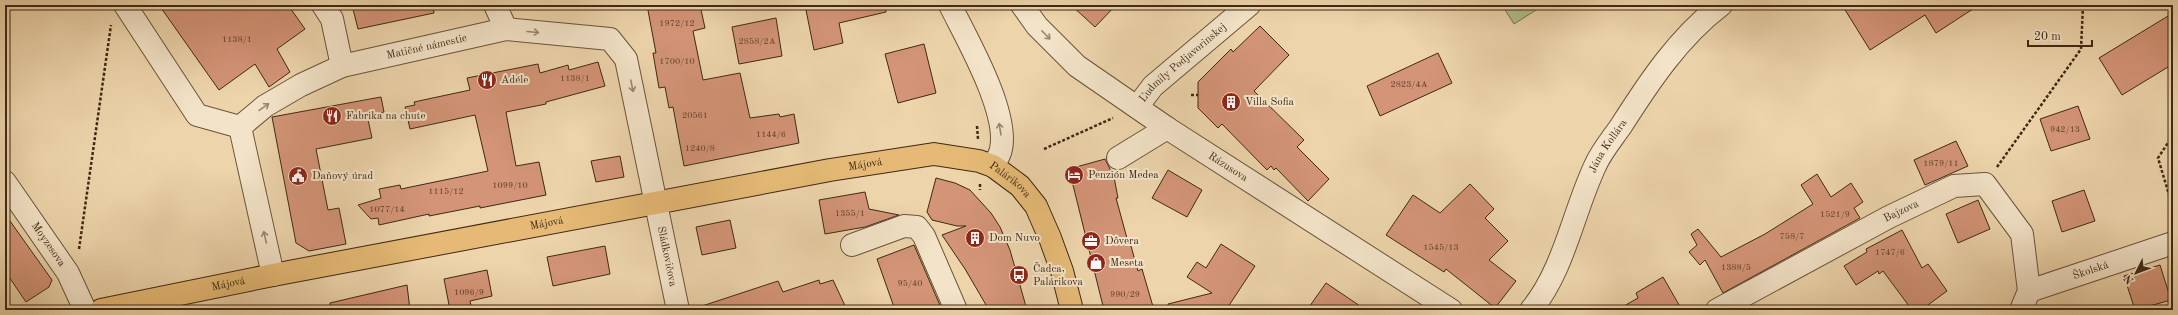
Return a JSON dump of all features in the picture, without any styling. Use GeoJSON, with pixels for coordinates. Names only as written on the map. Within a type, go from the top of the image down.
{"type":"FeatureCollection","features":[{"type":"Feature","properties":{"kind":"main road","name":"Májová"},"geometry":{"type":"LineString","coordinates":[[101,310],[273,275],[830,170],[934,154],[979,161],[993,166]]}},
{"type":"Feature","properties":{"kind":"main road","name":"Palárikova"},"geometry":{"type":"LineString","coordinates":[[993,166],[1020,186],[1036,206],[1062,271],[1072,310]]}},
{"type":"Feature","properties":{"kind":"street"},"geometry":{"type":"LineString","coordinates":[[495,5],[506,29]]}},
{"type":"Feature","properties":{"kind":"street","name":"Palárikova"},"geometry":{"type":"LineString","coordinates":[[950,5],[996,100],[1001,150],[993,166]]}},
{"type":"Feature","properties":{"kind":"street","name":"Rázusova"},"geometry":{"type":"LineString","coordinates":[[1022,5],[1037,26],[1077,66],[1167,128],[1451,310]]}},
{"type":"Feature","properties":{"kind":"street","name":"Ľudmily Podjavorinskej"},"geometry":{"type":"LineString","coordinates":[[1137,107],[1153,86],[1249,5]]}},
{"type":"Feature","properties":{"kind":"street","name":"Jána Kollára"},"geometry":{"type":"LineString","coordinates":[[1531,310],[1540,299],[1554,270],[1595,165],[1654,75],[1708,15],[1721,5]]}},
{"type":"Feature","properties":{"kind":"street"},"geometry":{"type":"LineString","coordinates":[[327,12],[342,66]]}},
{"type":"Feature","properties":{"kind":"street"},"geometry":{"type":"LineString","coordinates":[[118,13],[198,115],[240,127],[273,275]]}},
{"type":"Feature","properties":{"kind":"street","name":"Matičné námestie"},"geometry":{"type":"LineString","coordinates":[[240,127],[265,106],[301,84],[342,66],[506,29],[610,39],[626,59],[657,203]]}},
{"type":"Feature","properties":{"kind":"street"},"geometry":{"type":"LineString","coordinates":[[1118,158],[1167,128]]}},
{"type":"Feature","properties":{"kind":"street","name":"Moyzesova"},"geometry":{"type":"LineString","coordinates":[[5,182],[68,273],[85,310]]}},
{"type":"Feature","properties":{"kind":"street"},"geometry":{"type":"LineString","coordinates":[[1985,184],[2022,234],[2025,300]]}},
{"type":"Feature","properties":{"kind":"street","name":"Bajzova"},"geometry":{"type":"LineString","coordinates":[[1717,310],[1908,208],[1954,186],[1985,184]]}},
{"type":"Feature","properties":{"kind":"street","name":"Sládkovičova"},"geometry":{"type":"LineString","coordinates":[[657,203],[678,310]]}},
{"type":"Feature","properties":{"kind":"street"},"geometry":{"type":"LineString","coordinates":[[852,245],[904,226],[917,227],[924,236],[956,310]]}},
{"type":"Feature","properties":{"kind":"street","name":"Školská"},"geometry":{"type":"LineString","coordinates":[[2025,300],[2173,243]]}},
{"type":"Feature","properties":{"kind":"path"},"geometry":{"type":"LineString","coordinates":[[1985,184],[2081,49],[2083,5]]}},
{"type":"Feature","properties":{"kind":"path"},"geometry":{"type":"LineString","coordinates":[[80,253],[79,248],[118,13]]}},
{"type":"Feature","properties":{"kind":"path"},"geometry":{"type":"LineString","coordinates":[[1191,95],[1198,95]]}},
{"type":"Feature","properties":{"kind":"path"},"geometry":{"type":"LineString","coordinates":[[1044,149],[1137,107]]}},
{"type":"Feature","properties":{"kind":"path"},"geometry":{"type":"LineString","coordinates":[[2173,135],[2158,158],[2173,208]]}},
{"type":"Feature","properties":{"kind":"path"},"geometry":{"type":"LineString","coordinates":[[32,306],[33,310]]}},
{"type":"Feature","properties":{"kind":"green space"},"geometry":{"type":"Polygon","coordinates":[[[1502,5],[1544,5],[1514,24],[1502,5]]]}},
{"type":"Feature","properties":{"kind":"building"},"geometry":{"type":"Polygon","coordinates":[[[159,5],[288,5],[305,29],[277,49],[290,72],[269,87],[255,64],[219,90],[159,5]]]}},
{"type":"Feature","properties":{"kind":"building"},"geometry":{"type":"Polygon","coordinates":[[[352,5],[433,5],[434,13],[358,29],[352,5]]]}},
{"type":"Feature","properties":{"kind":"building"},"geometry":{"type":"Polygon","coordinates":[[[647,5],[700,5],[705,28],[693,31],[703,80],[740,73],[750,118],[779,114],[780,117],[794,114],[799,143],[684,166],[673,107],[669,108],[665,87],[659,88],[653,53],[656,53],[647,5]]]}},
{"type":"Feature","properties":{"kind":"building"},"geometry":{"type":"Polygon","coordinates":[[[805,5],[885,5],[886,12],[839,23],[843,43],[814,50],[805,5]]]}},
{"type":"Feature","properties":{"kind":"building"},"geometry":{"type":"Polygon","coordinates":[[[1071,5],[1116,5],[1095,27],[1071,5]]]}},
{"type":"Feature","properties":{"kind":"building"},"geometry":{"type":"Polygon","coordinates":[[[1842,5],[1979,5],[1936,33],[1925,15],[1870,50],[1842,5]]]}},
{"type":"Feature","properties":{"kind":"building"},"geometry":{"type":"Polygon","coordinates":[[[2173,13],[2173,64],[2122,95],[2099,58],[2173,13]]]}},
{"type":"Feature","properties":{"kind":"building"},"geometry":{"type":"Polygon","coordinates":[[[776,18],[782,56],[739,64],[732,27],[776,18]]]}},
{"type":"Feature","properties":{"kind":"building","name":"Villa Sofia"},"geometry":{"type":"Polygon","coordinates":[[[1260,26],[1289,55],[1254,91],[1304,140],[1297,147],[1329,179],[1308,201],[1276,168],[1274,170],[1271,166],[1267,170],[1222,124],[1218,128],[1198,108],[1198,82],[1231,49],[1233,52],[1260,26]]]}},
{"type":"Feature","properties":{"kind":"building"},"geometry":{"type":"Polygon","coordinates":[[[924,44],[936,93],[898,103],[885,54],[924,44]]]}},
{"type":"Feature","properties":{"kind":"building"},"geometry":{"type":"Polygon","coordinates":[[[1438,53],[1452,83],[1380,116],[1367,86],[1438,53]]]}},
{"type":"Feature","properties":{"kind":"building"},"geometry":{"type":"Polygon","coordinates":[[[598,62],[605,86],[546,102],[546,104],[506,112],[516,166],[539,162],[546,195],[480,208],[480,206],[429,216],[429,214],[379,225],[378,218],[371,219],[358,205],[381,198],[379,189],[400,185],[401,189],[488,171],[475,115],[410,129],[405,107],[415,105],[414,102],[470,90],[467,78],[538,64],[540,73],[568,65],[569,70],[598,62]]]}},
{"type":"Feature","properties":{"kind":"building"},"geometry":{"type":"Polygon","coordinates":[[[381,97],[384,112],[367,115],[372,138],[316,149],[328,210],[339,208],[346,244],[309,251],[296,243],[272,117],[381,97]]]}},
{"type":"Feature","properties":{"kind":"building"},"geometry":{"type":"Polygon","coordinates":[[[2078,106],[2090,139],[2051,151],[2040,119],[2078,106]]]}},
{"type":"Feature","properties":{"kind":"building"},"geometry":{"type":"Polygon","coordinates":[[[1956,141],[1968,166],[1925,185],[1914,160],[1956,141]]]}},
{"type":"Feature","properties":{"kind":"building"},"geometry":{"type":"Polygon","coordinates":[[[620,156],[624,177],[596,182],[591,161],[620,156]]]}},
{"type":"Feature","properties":{"kind":"building"},"geometry":{"type":"Polygon","coordinates":[[[1105,159],[1114,177],[1118,198],[1116,198],[1128,242],[1129,239],[1138,271],[1142,269],[1154,310],[1104,310],[1069,169],[1105,159]]]}},
{"type":"Feature","properties":{"kind":"building"},"geometry":{"type":"Polygon","coordinates":[[[1168,170],[1202,190],[1187,217],[1152,198],[1168,170]]]}},
{"type":"Feature","properties":{"kind":"building"},"geometry":{"type":"Polygon","coordinates":[[[1817,174],[1831,197],[1851,183],[1863,202],[1854,208],[1860,218],[1723,293],[1705,260],[1700,265],[1689,252],[1697,245],[1691,234],[1698,229],[1721,257],[1765,234],[1813,204],[1801,185],[1817,174]]]}},
{"type":"Feature","properties":{"kind":"building","name":"Dom Nuvo"},"geometry":{"type":"Polygon","coordinates":[[[936,178],[955,183],[970,190],[991,213],[1000,227],[1010,250],[1027,310],[989,310],[965,269],[942,235],[966,226],[957,226],[932,220],[927,212],[936,178]]]}},
{"type":"Feature","properties":{"kind":"building"},"geometry":{"type":"Polygon","coordinates":[[[1470,184],[1494,209],[1485,218],[1508,241],[1489,260],[1516,281],[1495,308],[1446,269],[1444,272],[1386,235],[1413,195],[1440,213],[1470,184]]]}},
{"type":"Feature","properties":{"kind":"building"},"geometry":{"type":"Polygon","coordinates":[[[2084,190],[2095,221],[2062,232],[2052,201],[2084,190]]]}},
{"type":"Feature","properties":{"kind":"building"},"geometry":{"type":"Polygon","coordinates":[[[865,192],[869,209],[899,215],[865,227],[825,234],[819,200],[865,192]]]}},
{"type":"Feature","properties":{"kind":"building"},"geometry":{"type":"Polygon","coordinates":[[[1978,200],[1990,229],[1958,243],[1946,214],[1978,200]]]}},
{"type":"Feature","properties":{"kind":"building"},"geometry":{"type":"Polygon","coordinates":[[[5,214],[52,280],[49,287],[26,302],[5,271],[5,214]]]}},
{"type":"Feature","properties":{"kind":"building"},"geometry":{"type":"Polygon","coordinates":[[[730,220],[736,248],[702,255],[696,227],[730,220]]]}},
{"type":"Feature","properties":{"kind":"building"},"geometry":{"type":"Polygon","coordinates":[[[1902,230],[1922,268],[1928,264],[1947,291],[1921,310],[1912,310],[1883,271],[1879,274],[1878,271],[1856,285],[1844,266],[1867,252],[1866,249],[1902,230]]]}},
{"type":"Feature","properties":{"kind":"building"},"geometry":{"type":"Polygon","coordinates":[[[1221,244],[1255,266],[1226,310],[1169,310],[1168,304],[1212,293],[1187,277],[1197,262],[1206,268],[1221,244]]]}},
{"type":"Feature","properties":{"kind":"building"},"geometry":{"type":"Polygon","coordinates":[[[914,245],[942,310],[895,310],[877,259],[914,245]]]}},
{"type":"Feature","properties":{"kind":"building"},"geometry":{"type":"Polygon","coordinates":[[[605,246],[610,274],[553,286],[547,257],[605,246]]]}},
{"type":"Feature","properties":{"kind":"building"},"geometry":{"type":"Polygon","coordinates":[[[2160,265],[2171,300],[2135,310],[2124,276],[2160,265]]]}},
{"type":"Feature","properties":{"kind":"building"},"geometry":{"type":"Polygon","coordinates":[[[487,270],[492,296],[470,301],[472,310],[450,310],[444,279],[487,270]]]}},
{"type":"Feature","properties":{"kind":"building"},"geometry":{"type":"Polygon","coordinates":[[[1663,277],[1682,310],[1617,310],[1638,298],[1636,293],[1663,277]]]}},
{"type":"Feature","properties":{"kind":"building"},"geometry":{"type":"Polygon","coordinates":[[[819,280],[820,284],[833,280],[847,310],[700,310],[699,307],[778,281],[783,292],[819,280]]]}},
{"type":"Feature","properties":{"kind":"building"},"geometry":{"type":"Polygon","coordinates":[[[1326,283],[1366,310],[1307,310],[1326,283]]]}},
{"type":"Feature","properties":{"kind":"building"},"geometry":{"type":"Polygon","coordinates":[[[407,285],[410,310],[330,310],[330,303],[407,285]]]}},
{"type":"Feature","properties":{"kind":"place","name":"Adéle"},"geometry":{"type":"Point","coordinates":[487,80]}},
{"type":"Feature","properties":{"kind":"place","name":"Villa Sofia"},"geometry":{"type":"Point","coordinates":[1231,102]}},
{"type":"Feature","properties":{"kind":"place","name":"Fabrika na chute"},"geometry":{"type":"Point","coordinates":[332,116]}},
{"type":"Feature","properties":{"kind":"place","name":"Penzión Medea"},"geometry":{"type":"Point","coordinates":[1074,175]}},
{"type":"Feature","properties":{"kind":"place","name":"Daňový úrad"},"geometry":{"type":"Point","coordinates":[298,176]}},
{"type":"Feature","properties":{"kind":"place","name":"Dom Nuvo"},"geometry":{"type":"Point","coordinates":[975,238]}},
{"type":"Feature","properties":{"kind":"place","name":"Dôvera"},"geometry":{"type":"Point","coordinates":[1091,241]}},
{"type":"Feature","properties":{"kind":"place","name":"Meseta"},"geometry":{"type":"Point","coordinates":[1096,263]}},
{"type":"Feature","properties":{"kind":"place","name":"Čadca, Palárikova"},"geometry":{"type":"Point","coordinates":[1019,275]}}]}
